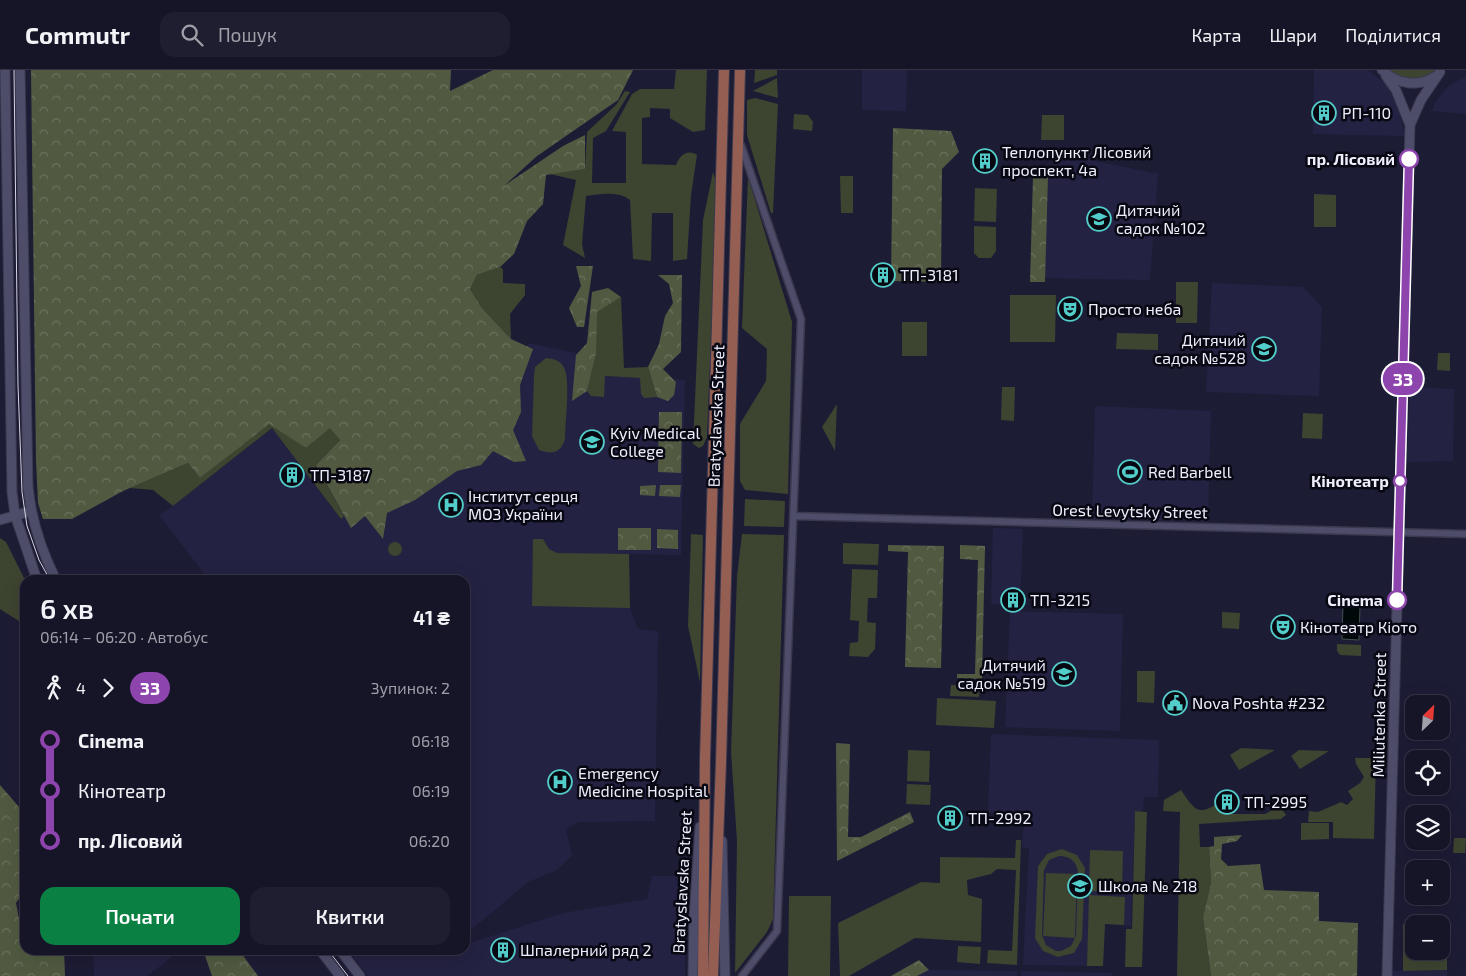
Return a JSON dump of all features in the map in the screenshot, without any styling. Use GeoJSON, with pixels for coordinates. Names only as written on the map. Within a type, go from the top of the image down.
{"type":"FeatureCollection","features":[{"type":"Feature","properties":{"kind":"main road","name":"Bratyslavska Street"},"geometry":{"type":"LineString","coordinates":[[703,976],[704,759],[724,70]]}},
{"type":"Feature","properties":{"kind":"main road","name":"Bratyslavska Street"},"geometry":{"type":"LineString","coordinates":[[713,976],[721,762],[740,70]]}},
{"type":"Feature","properties":{"kind":"street"},"geometry":{"type":"LineString","coordinates":[[5,70],[12,492],[15,515],[36,575]]}},
{"type":"Feature","properties":{"kind":"street"},"geometry":{"type":"LineString","coordinates":[[20,70],[28,486],[30,511],[44,556],[54,575]]}},
{"type":"Feature","properties":{"kind":"street"},"geometry":{"type":"LineString","coordinates":[[1383,71],[1400,82],[1411,84],[1422,82],[1441,71]]}},
{"type":"Feature","properties":{"kind":"street","name":"Miliutenka Street"},"geometry":{"type":"LineString","coordinates":[[1383,71],[1396,90],[1410,125]]}},
{"type":"Feature","properties":{"kind":"street","name":"Miliutenka Street"},"geometry":{"type":"LineString","coordinates":[[1387,976],[1410,125],[1421,100],[1441,71]]}},
{"type":"Feature","properties":{"kind":"street"},"geometry":{"type":"LineString","coordinates":[[739,140],[801,319],[777,931],[742,976]]}},
{"type":"Feature","properties":{"kind":"street"},"geometry":{"type":"LineString","coordinates":[[0,520],[30,511]]}},
{"type":"Feature","properties":{"kind":"street","name":"Orest Levytsky Street"},"geometry":{"type":"LineString","coordinates":[[794,516],[1466,534]]}},
{"type":"Feature","properties":{"kind":"street","name":"Bratyslavska Street"},"geometry":{"type":"LineString","coordinates":[[693,976],[694,918],[704,759]]}},
{"type":"Feature","properties":{"kind":"street","name":"Bratyslavska Street"},"geometry":{"type":"LineString","coordinates":[[721,762],[725,976]]}},
{"type":"Feature","properties":{"kind":"street"},"geometry":{"type":"LineString","coordinates":[[324,955],[340,976]]}},
{"type":"Feature","properties":{"kind":"street"},"geometry":{"type":"LineString","coordinates":[[344,955],[360,976]]}},
{"type":"Feature","properties":{"kind":"shaded area"},"geometry":{"type":"Polygon","coordinates":[[[862,70],[907,70],[906,111],[862,110],[862,70]]]}},
{"type":"Feature","properties":{"kind":"shaded area"},"geometry":{"type":"Polygon","coordinates":[[[1314,70],[1368,70],[1386,84],[1398,107],[1405,136],[1313,134],[1314,70]]]}},
{"type":"Feature","properties":{"kind":"shaded area"},"geometry":{"type":"Polygon","coordinates":[[[1466,76],[1466,114],[1432,111],[1436,101],[1449,86],[1466,76]]]}},
{"type":"Feature","properties":{"kind":"shaded area","name":"Дитячий садок №102"},"geometry":{"type":"Polygon","coordinates":[[[1071,156],[1158,174],[1150,280],[1041,278],[1046,170],[1071,156]]]}},
{"type":"Feature","properties":{"kind":"shaded area","name":"Дитячий садок №528"},"geometry":{"type":"Polygon","coordinates":[[[1212,283],[1303,287],[1322,307],[1319,396],[1206,392],[1212,283]]]}},
{"type":"Feature","properties":{"kind":"shaded area"},"geometry":{"type":"Polygon","coordinates":[[[528,343],[576,353],[586,375],[685,380],[681,555],[629,554],[630,608],[638,629],[658,631],[655,821],[579,822],[566,829],[572,856],[557,870],[528,882],[470,931],[470,575],[205,575],[159,515],[272,428],[341,519],[443,435],[498,421],[528,343]]]}},
{"type":"Feature","properties":{"kind":"shaded area"},"geometry":{"type":"Polygon","coordinates":[[[1410,387],[1454,389],[1453,461],[1409,462],[1407,459],[1410,387]]]}},
{"type":"Feature","properties":{"kind":"shaded area"},"geometry":{"type":"Polygon","coordinates":[[[1095,406],[1211,411],[1208,521],[1092,519],[1095,406]]]}},
{"type":"Feature","properties":{"kind":"shaded area"},"geometry":{"type":"Polygon","coordinates":[[[993,528],[1023,529],[1020,605],[991,604],[993,528]]]}},
{"type":"Feature","properties":{"kind":"shaded area"},"geometry":{"type":"Polygon","coordinates":[[[1343,605],[1360,605],[1359,640],[1342,639],[1343,605]]]}},
{"type":"Feature","properties":{"kind":"shaded area","name":"Дитячий садок №519"},"geometry":{"type":"Polygon","coordinates":[[[1010,611],[1123,614],[1120,731],[1005,727],[1010,611]]]}},
{"type":"Feature","properties":{"kind":"shaded area","name":"Школа № 218"},"geometry":{"type":"Polygon","coordinates":[[[991,734],[1159,740],[1158,797],[1144,797],[1143,811],[1135,811],[1131,926],[1105,924],[1103,966],[1023,965],[1029,848],[1022,847],[1024,814],[988,812],[991,734]]]}},
{"type":"Feature","properties":{"kind":"shaded area"},"geometry":{"type":"Polygon","coordinates":[[[652,876],[685,876],[685,976],[368,976],[352,955],[470,955],[470,943],[563,913],[647,899],[652,876]]]}},
{"type":"Feature","properties":{"kind":"shaded area"},"geometry":{"type":"Polygon","coordinates":[[[93,955],[174,955],[147,976],[94,976],[93,955]]]}},
{"type":"Feature","properties":{"kind":"shaded area"},"geometry":{"type":"Polygon","coordinates":[[[929,970],[1017,971],[1017,976],[917,976],[929,970]]]}},
{"type":"Feature","properties":{"kind":"shaded area"},"geometry":{"type":"Polygon","coordinates":[[[1447,970],[1447,976],[1392,976],[1392,971],[1447,970]]]}},
{"type":"Feature","properties":{"kind":"shaded area"},"geometry":{"type":"Polygon","coordinates":[[[1021,971],[1112,973],[1111,976],[1021,976],[1021,971]]]}},
{"type":"Feature","properties":{"kind":"green space"},"geometry":{"type":"Polygon","coordinates":[[[31,70],[451,70],[450,91],[493,70],[633,70],[618,100],[537,156],[505,185],[563,146],[585,135],[585,169],[546,175],[543,204],[527,221],[514,254],[500,267],[477,275],[470,289],[482,308],[511,339],[533,349],[520,385],[521,412],[513,430],[526,461],[514,462],[493,451],[481,465],[457,471],[415,500],[387,513],[383,539],[365,516],[351,528],[316,465],[340,440],[330,428],[306,448],[269,424],[200,478],[188,463],[123,491],[72,519],[43,519],[38,503],[36,461],[31,70]]]}},
{"type":"Feature","properties":{"kind":"green space"},"geometry":{"type":"Polygon","coordinates":[[[676,70],[707,70],[705,130],[693,132],[670,118],[670,109],[650,108],[650,117],[642,118],[642,164],[676,165],[684,154],[693,153],[697,155],[691,195],[687,259],[673,261],[673,213],[652,213],[651,261],[633,259],[630,200],[620,195],[609,194],[586,196],[582,244],[585,258],[563,245],[576,180],[550,174],[585,169],[587,132],[616,105],[625,91],[630,92],[606,131],[593,138],[592,183],[626,183],[626,132],[612,131],[632,94],[640,89],[674,89],[676,70]]]}},
{"type":"Feature","properties":{"kind":"green space"},"geometry":{"type":"Polygon","coordinates":[[[755,70],[777,70],[777,75],[754,83],[755,70]]]}},
{"type":"Feature","properties":{"kind":"green space"},"geometry":{"type":"Polygon","coordinates":[[[1389,70],[1436,70],[1425,77],[1412,79],[1400,77],[1389,70]]]}},
{"type":"Feature","properties":{"kind":"green space"},"geometry":{"type":"Polygon","coordinates":[[[777,78],[778,98],[753,91],[777,78]]]}},
{"type":"Feature","properties":{"kind":"green space"},"geometry":{"type":"Polygon","coordinates":[[[755,98],[778,104],[773,213],[771,213],[747,135],[747,100],[755,98]]]}},
{"type":"Feature","properties":{"kind":"green space"},"geometry":{"type":"Polygon","coordinates":[[[794,114],[808,115],[813,122],[812,131],[793,129],[794,114]]]}},
{"type":"Feature","properties":{"kind":"green space"},"geometry":{"type":"Polygon","coordinates":[[[1042,115],[1064,115],[1064,140],[1041,140],[1042,115]]]}},
{"type":"Feature","properties":{"kind":"green space"},"geometry":{"type":"Polygon","coordinates":[[[893,128],[951,131],[959,152],[942,169],[941,282],[891,281],[893,128]]]}},
{"type":"Feature","properties":{"kind":"green space"},"geometry":{"type":"Polygon","coordinates":[[[713,172],[717,185],[707,437],[703,446],[699,448],[693,444],[703,220],[713,172]]]}},
{"type":"Feature","properties":{"kind":"green space"},"geometry":{"type":"Polygon","coordinates":[[[840,176],[853,176],[853,213],[841,213],[840,176]]]}},
{"type":"Feature","properties":{"kind":"green space"},"geometry":{"type":"Polygon","coordinates":[[[1033,176],[1048,176],[1045,282],[1030,282],[1033,176]]]}},
{"type":"Feature","properties":{"kind":"green space"},"geometry":{"type":"Polygon","coordinates":[[[748,177],[792,322],[788,494],[745,490],[740,481],[740,424],[766,381],[767,349],[742,328],[748,177]]]}},
{"type":"Feature","properties":{"kind":"green space"},"geometry":{"type":"Polygon","coordinates":[[[975,188],[997,189],[996,222],[974,221],[975,188]]]}},
{"type":"Feature","properties":{"kind":"green space"},"geometry":{"type":"Polygon","coordinates":[[[1314,194],[1336,195],[1336,227],[1314,227],[1314,194]]]}},
{"type":"Feature","properties":{"kind":"green space"},"geometry":{"type":"Polygon","coordinates":[[[974,226],[996,227],[996,251],[991,258],[979,258],[974,253],[974,226]]]}},
{"type":"Feature","properties":{"kind":"green space"},"geometry":{"type":"Polygon","coordinates":[[[576,266],[593,266],[584,327],[577,327],[569,308],[581,286],[576,266]]]}},
{"type":"Feature","properties":{"kind":"green space"},"geometry":{"type":"Polygon","coordinates":[[[500,267],[503,269],[503,283],[525,284],[525,295],[510,314],[511,339],[482,308],[470,289],[477,275],[500,267]]]}},
{"type":"Feature","properties":{"kind":"green space"},"geometry":{"type":"Polygon","coordinates":[[[658,275],[682,275],[681,352],[663,369],[676,382],[674,395],[668,401],[657,397],[648,367],[659,344],[665,316],[673,303],[669,284],[658,275]]]}},
{"type":"Feature","properties":{"kind":"green space"},"geometry":{"type":"Polygon","coordinates":[[[1176,282],[1198,282],[1197,323],[1176,323],[1176,282]]]}},
{"type":"Feature","properties":{"kind":"green space"},"geometry":{"type":"Polygon","coordinates":[[[608,288],[621,297],[597,312],[596,354],[587,391],[572,401],[576,355],[587,343],[592,292],[608,288]]]}},
{"type":"Feature","properties":{"kind":"green space"},"geometry":{"type":"Polygon","coordinates":[[[1010,295],[1056,295],[1055,342],[1010,342],[1010,295]]]}},
{"type":"Feature","properties":{"kind":"green space"},"geometry":{"type":"Polygon","coordinates":[[[621,297],[624,368],[648,367],[657,397],[644,398],[641,394],[640,378],[605,376],[604,397],[591,396],[587,391],[596,354],[594,306],[606,306],[621,297]]]}},
{"type":"Feature","properties":{"kind":"green space"},"geometry":{"type":"Polygon","coordinates":[[[902,322],[927,322],[927,356],[902,356],[902,322]]]}},
{"type":"Feature","properties":{"kind":"green space"},"geometry":{"type":"Polygon","coordinates":[[[1117,333],[1158,334],[1158,350],[1116,349],[1117,333]]]}},
{"type":"Feature","properties":{"kind":"green space"},"geometry":{"type":"Polygon","coordinates":[[[1438,353],[1450,353],[1450,371],[1437,370],[1438,353]]]}},
{"type":"Feature","properties":{"kind":"green space"},"geometry":{"type":"Polygon","coordinates":[[[546,358],[562,364],[567,384],[565,439],[561,447],[555,452],[539,450],[532,436],[535,367],[546,358]]]}},
{"type":"Feature","properties":{"kind":"green space"},"geometry":{"type":"Polygon","coordinates":[[[1002,387],[1015,387],[1014,421],[1001,420],[1002,387]]]}},
{"type":"Feature","properties":{"kind":"green space"},"geometry":{"type":"Polygon","coordinates":[[[837,404],[835,451],[822,427],[837,404]]]}},
{"type":"Feature","properties":{"kind":"green space"},"geometry":{"type":"Polygon","coordinates":[[[659,412],[682,412],[681,473],[658,472],[659,412]]]}},
{"type":"Feature","properties":{"kind":"green space"},"geometry":{"type":"Polygon","coordinates":[[[1303,413],[1323,414],[1322,439],[1302,438],[1303,413]]]}},
{"type":"Feature","properties":{"kind":"green space"},"geometry":{"type":"Polygon","coordinates":[[[269,423],[306,448],[330,427],[340,440],[316,465],[344,516],[341,519],[272,428],[173,506],[153,490],[130,488],[188,463],[200,478],[269,423]]]}},
{"type":"Feature","properties":{"kind":"green space"},"geometry":{"type":"Polygon","coordinates":[[[656,485],[655,496],[640,495],[640,486],[656,485]]]}},
{"type":"Feature","properties":{"kind":"green space"},"geometry":{"type":"Polygon","coordinates":[[[660,485],[681,485],[680,497],[659,496],[660,485]]]}},
{"type":"Feature","properties":{"kind":"green space"},"geometry":{"type":"Polygon","coordinates":[[[745,499],[785,501],[784,527],[744,526],[745,499]]]}},
{"type":"Feature","properties":{"kind":"green space"},"geometry":{"type":"Polygon","coordinates":[[[618,528],[651,528],[651,550],[618,550],[618,528]]]}},
{"type":"Feature","properties":{"kind":"green space"},"geometry":{"type":"Polygon","coordinates":[[[657,529],[678,530],[678,549],[657,548],[657,529]]]}},
{"type":"Feature","properties":{"kind":"green space"},"geometry":{"type":"Polygon","coordinates":[[[691,534],[703,535],[700,682],[688,626],[691,534]]]}},
{"type":"Feature","properties":{"kind":"green space"},"geometry":{"type":"Polygon","coordinates":[[[742,534],[784,535],[773,919],[767,932],[735,973],[737,841],[731,752],[737,576],[742,534]]]}},
{"type":"Feature","properties":{"kind":"green space"},"geometry":{"type":"Polygon","coordinates":[[[0,538],[6,542],[22,575],[20,575],[20,622],[0,609],[0,538]]]}},
{"type":"Feature","properties":{"kind":"green space"},"geometry":{"type":"Polygon","coordinates":[[[533,539],[543,539],[549,549],[557,553],[629,554],[630,608],[532,606],[533,539]]]}},
{"type":"Feature","properties":{"kind":"green space"},"geometry":{"type":"Polygon","coordinates":[[[392,542],[398,542],[402,549],[398,556],[392,556],[388,552],[388,546],[392,542]]]}},
{"type":"Feature","properties":{"kind":"green space"},"geometry":{"type":"Polygon","coordinates":[[[843,543],[879,544],[878,565],[843,564],[843,543]]]}},
{"type":"Feature","properties":{"kind":"green space"},"geometry":{"type":"Polygon","coordinates":[[[888,545],[944,546],[941,668],[905,667],[908,552],[888,551],[888,545]]]}},
{"type":"Feature","properties":{"kind":"green space"},"geometry":{"type":"Polygon","coordinates":[[[960,545],[985,546],[982,679],[957,678],[957,674],[975,674],[978,560],[960,559],[960,545]]]}},
{"type":"Feature","properties":{"kind":"green space"},"geometry":{"type":"Polygon","coordinates":[[[852,569],[878,570],[877,598],[868,598],[867,622],[876,623],[875,649],[868,657],[849,656],[850,643],[858,642],[859,621],[850,620],[852,569]]]}},
{"type":"Feature","properties":{"kind":"green space"},"geometry":{"type":"Polygon","coordinates":[[[1222,612],[1240,613],[1239,629],[1222,628],[1222,612]]]}},
{"type":"Feature","properties":{"kind":"green space"},"geometry":{"type":"Polygon","coordinates":[[[1337,644],[1361,645],[1361,656],[1340,655],[1337,651],[1337,644]]]}},
{"type":"Feature","properties":{"kind":"green space"},"geometry":{"type":"Polygon","coordinates":[[[1137,671],[1155,671],[1154,703],[1137,702],[1137,671]]]}},
{"type":"Feature","properties":{"kind":"green space"},"geometry":{"type":"Polygon","coordinates":[[[951,685],[980,686],[979,697],[950,696],[951,685]]]}},
{"type":"Feature","properties":{"kind":"green space"},"geometry":{"type":"Polygon","coordinates":[[[937,698],[996,701],[994,728],[936,725],[937,698]]]}},
{"type":"Feature","properties":{"kind":"green space"},"geometry":{"type":"Polygon","coordinates":[[[836,743],[850,744],[848,837],[861,837],[910,812],[914,822],[837,861],[836,743]]]}},
{"type":"Feature","properties":{"kind":"green space"},"geometry":{"type":"Polygon","coordinates":[[[1241,748],[1275,750],[1239,770],[1230,755],[1241,748]]]}},
{"type":"Feature","properties":{"kind":"green space"},"geometry":{"type":"Polygon","coordinates":[[[908,750],[930,751],[929,782],[907,781],[908,750]]]}},
{"type":"Feature","properties":{"kind":"green space"},"geometry":{"type":"Polygon","coordinates":[[[1299,750],[1329,751],[1300,769],[1291,756],[1299,750]]]}},
{"type":"Feature","properties":{"kind":"green space"},"geometry":{"type":"Polygon","coordinates":[[[1355,758],[1376,758],[1374,839],[1333,838],[1333,822],[1308,822],[1309,811],[1318,812],[1341,802],[1347,805],[1353,799],[1348,791],[1360,783],[1364,777],[1356,764],[1355,758]]]}},
{"type":"Feature","properties":{"kind":"green space"},"geometry":{"type":"Polygon","coordinates":[[[907,784],[931,785],[930,805],[906,804],[907,784]]]}},
{"type":"Feature","properties":{"kind":"green space"},"geometry":{"type":"Polygon","coordinates":[[[0,785],[20,807],[20,897],[16,903],[20,924],[20,955],[64,955],[65,976],[0,976],[0,785]]]}},
{"type":"Feature","properties":{"kind":"green space"},"geometry":{"type":"Polygon","coordinates":[[[1181,790],[1193,807],[1201,810],[1212,807],[1220,802],[1228,814],[1265,814],[1280,806],[1286,815],[1281,819],[1199,824],[1200,847],[1209,847],[1211,883],[1203,917],[1211,976],[1177,976],[1180,812],[1163,811],[1164,800],[1181,790]]]}},
{"type":"Feature","properties":{"kind":"green space"},"geometry":{"type":"Polygon","coordinates":[[[1135,811],[1147,812],[1142,967],[1125,967],[1126,929],[1132,929],[1135,811]]]}},
{"type":"Feature","properties":{"kind":"green space"},"geometry":{"type":"Polygon","coordinates":[[[1301,823],[1329,823],[1329,839],[1301,840],[1301,823]]]}},
{"type":"Feature","properties":{"kind":"green space"},"geometry":{"type":"Polygon","coordinates":[[[1242,835],[1237,841],[1222,844],[1221,859],[1228,866],[1260,864],[1264,890],[1319,892],[1319,921],[1358,923],[1357,976],[1211,976],[1203,917],[1211,883],[1209,847],[1214,846],[1214,837],[1242,835]]]}},
{"type":"Feature","properties":{"kind":"green space"},"geometry":{"type":"Polygon","coordinates":[[[1454,838],[1466,838],[1465,853],[1453,853],[1454,838]]]}},
{"type":"Feature","properties":{"kind":"green space"},"geometry":{"type":"Polygon","coordinates":[[[1016,840],[1021,840],[1017,965],[987,963],[988,950],[1012,951],[1016,870],[997,869],[991,874],[967,880],[968,895],[982,899],[981,942],[915,938],[849,976],[840,976],[838,923],[921,882],[940,883],[940,857],[1015,858],[1016,840]]]}},
{"type":"Feature","properties":{"kind":"green space"},"geometry":{"type":"Polygon","coordinates":[[[1062,849],[1077,855],[1085,868],[1082,939],[1074,953],[1058,957],[1043,951],[1035,938],[1038,866],[1047,854],[1062,849]],[[1063,856],[1049,860],[1044,870],[1042,935],[1046,945],[1056,951],[1061,951],[1071,946],[1076,936],[1078,872],[1072,860],[1063,856]]]}},
{"type":"Feature","properties":{"kind":"green space"},"geometry":{"type":"Polygon","coordinates":[[[1090,850],[1123,851],[1122,892],[1089,891],[1090,850]]]}},
{"type":"Feature","properties":{"kind":"green space"},"geometry":{"type":"Polygon","coordinates":[[[1046,873],[1077,874],[1075,938],[1043,936],[1046,873]]]}},
{"type":"Feature","properties":{"kind":"green space"},"geometry":{"type":"Polygon","coordinates":[[[1089,895],[1125,897],[1124,925],[1105,924],[1103,966],[1087,966],[1089,895]]]}},
{"type":"Feature","properties":{"kind":"green space"},"geometry":{"type":"Polygon","coordinates":[[[789,896],[831,896],[830,976],[788,976],[789,896]]]}},
{"type":"Feature","properties":{"kind":"green space"},"geometry":{"type":"Polygon","coordinates":[[[1403,924],[1405,924],[1405,960],[1447,960],[1447,970],[1403,971],[1403,924]]]}},
{"type":"Feature","properties":{"kind":"green space"},"geometry":{"type":"Polygon","coordinates":[[[958,946],[981,947],[980,964],[957,962],[958,946]]]}},
{"type":"Feature","properties":{"kind":"green space"},"geometry":{"type":"Polygon","coordinates":[[[205,955],[243,955],[258,976],[212,976],[205,955]]]}},
{"type":"Feature","properties":{"kind":"green space"},"geometry":{"type":"Polygon","coordinates":[[[919,960],[929,970],[917,976],[891,976],[919,960]]]}},
{"type":"Feature","properties":{"kind":"tram line"},"geometry":{"type":"LineString","coordinates":[[14,70],[18,385],[22,492],[27,526],[39,560],[47,575]]}},
{"type":"Feature","properties":{"kind":"tram line"},"geometry":{"type":"LineString","coordinates":[[332,955],[348,976]]}},
{"type":"Feature","properties":{"kind":"bus line","name":"33"},"geometry":{"type":"LineString","coordinates":[[1397,600],[1409,159]]}},
{"type":"Feature","properties":{"kind":"place","name":"РП-110"},"geometry":{"type":"Point","coordinates":[1324,113]}},
{"type":"Feature","properties":{"kind":"place","name":"пр. Лісовий"},"geometry":{"type":"Point","coordinates":[1409,159]}},
{"type":"Feature","properties":{"kind":"place","name":"Теплопункт Лісовий проспект, 4а"},"geometry":{"type":"Point","coordinates":[985,161]}},
{"type":"Feature","properties":{"kind":"place","name":"Дитячий садок №102"},"geometry":{"type":"Point","coordinates":[1099,219]}},
{"type":"Feature","properties":{"kind":"place","name":"ТП-3181"},"geometry":{"type":"Point","coordinates":[883,275]}},
{"type":"Feature","properties":{"kind":"place","name":"Просто неба"},"geometry":{"type":"Point","coordinates":[1070,309]}},
{"type":"Feature","properties":{"kind":"place","name":"Дитячий садок №528"},"geometry":{"type":"Point","coordinates":[1264,349]}},
{"type":"Feature","properties":{"kind":"place","name":"Kyiv Medical College"},"geometry":{"type":"Point","coordinates":[592,442]}},
{"type":"Feature","properties":{"kind":"place","name":"Red Barbell"},"geometry":{"type":"Point","coordinates":[1130,472]}},
{"type":"Feature","properties":{"kind":"place","name":"ТП-3187"},"geometry":{"type":"Point","coordinates":[292,475]}},
{"type":"Feature","properties":{"kind":"place","name":"Кінотеатр"},"geometry":{"type":"Point","coordinates":[1400,481]}},
{"type":"Feature","properties":{"kind":"place","name":"Інститут серця МОЗ України"},"geometry":{"type":"Point","coordinates":[451,505]}},
{"type":"Feature","properties":{"kind":"place","name":"ТП-3215"},"geometry":{"type":"Point","coordinates":[1013,600]}},
{"type":"Feature","properties":{"kind":"place","name":"Cinema"},"geometry":{"type":"Point","coordinates":[1397,600]}},
{"type":"Feature","properties":{"kind":"place","name":"Кінотеатр Кіото"},"geometry":{"type":"Point","coordinates":[1283,627]}},
{"type":"Feature","properties":{"kind":"place","name":"Дитячий садок №519"},"geometry":{"type":"Point","coordinates":[1064,674]}},
{"type":"Feature","properties":{"kind":"place","name":"Nova Poshta #232"},"geometry":{"type":"Point","coordinates":[1175,703]}},
{"type":"Feature","properties":{"kind":"place","name":"Emergency Medicine Hospital"},"geometry":{"type":"Point","coordinates":[560,782]}},
{"type":"Feature","properties":{"kind":"place","name":"ТП-2995"},"geometry":{"type":"Point","coordinates":[1227,802]}},
{"type":"Feature","properties":{"kind":"place","name":"ТП-2992"},"geometry":{"type":"Point","coordinates":[950,818]}},
{"type":"Feature","properties":{"kind":"place","name":"Школа № 218"},"geometry":{"type":"Point","coordinates":[1080,886]}},
{"type":"Feature","properties":{"kind":"place","name":"Шпалерний ряд 2"},"geometry":{"type":"Point","coordinates":[503,950]}}]}
